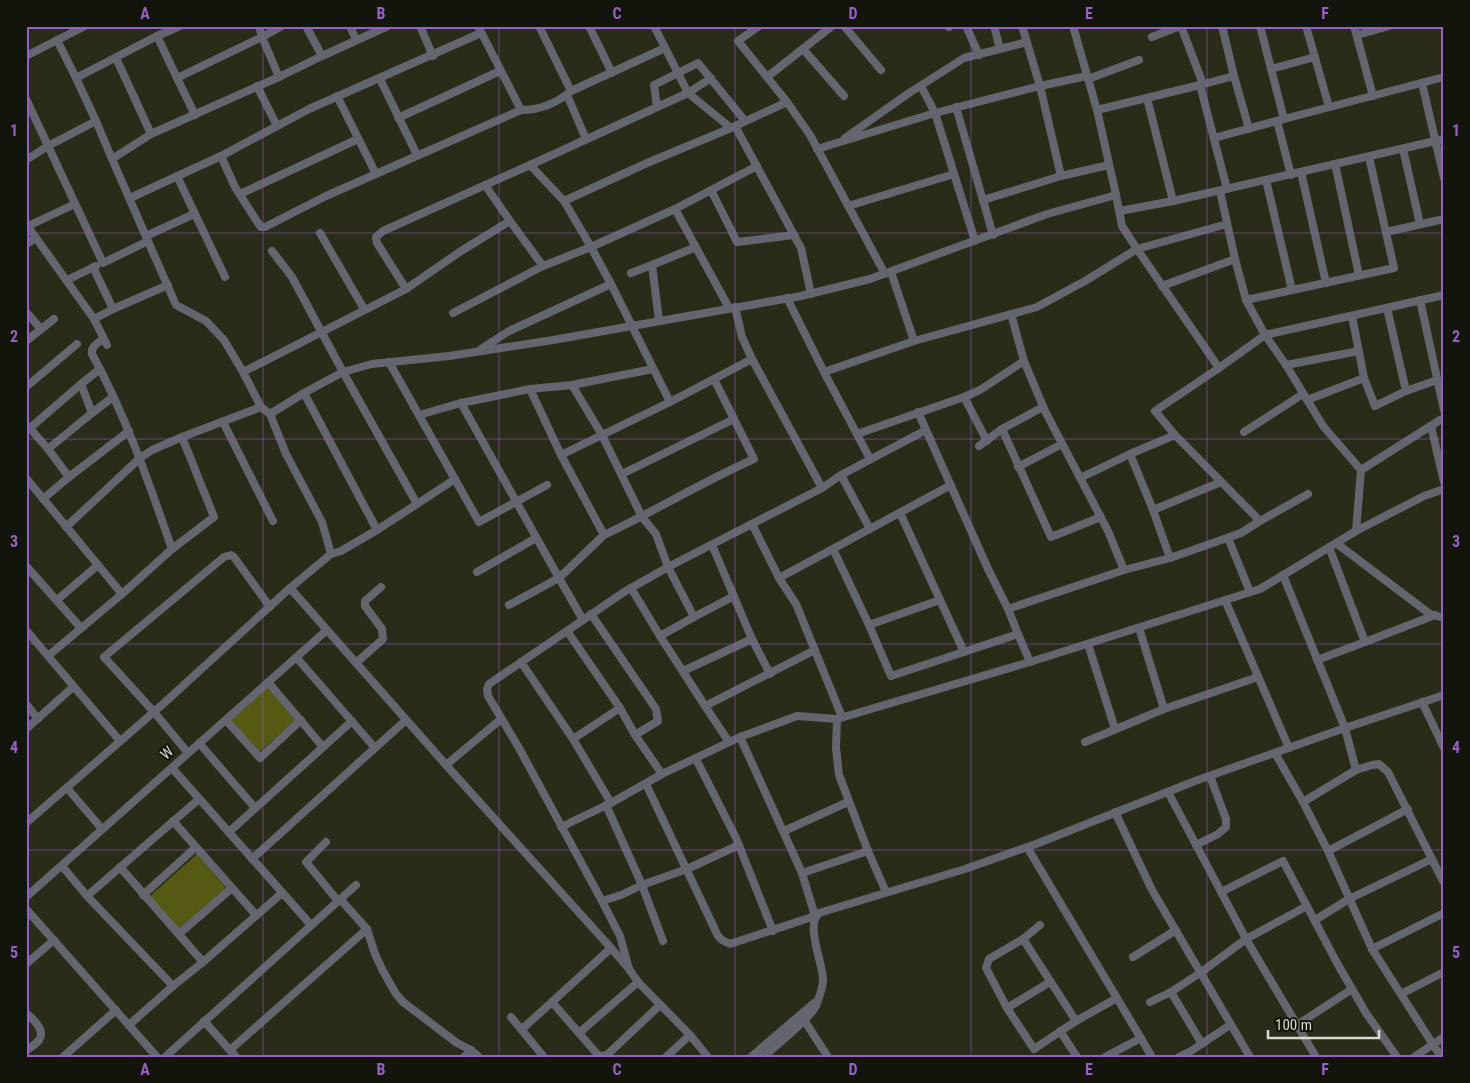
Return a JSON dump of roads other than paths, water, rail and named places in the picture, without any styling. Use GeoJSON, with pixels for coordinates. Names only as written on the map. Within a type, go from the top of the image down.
{"type":"FeatureCollection","features":[{"type":"Feature","properties":{"kind":"street"},"geometry":{"type":"LineString","coordinates":[[26,56],[86,26]]}},
{"type":"Feature","properties":{"kind":"street"},"geometry":{"type":"LineString","coordinates":[[76,78],[180,26]]}},
{"type":"Feature","properties":{"kind":"street"},"geometry":{"type":"LineString","coordinates":[[259,26],[279,77]]}},
{"type":"Feature","properties":{"kind":"street"},"geometry":{"type":"LineString","coordinates":[[178,78],[282,26]]}},
{"type":"Feature","properties":{"kind":"street"},"geometry":{"type":"LineString","coordinates":[[306,26],[322,56]]}},
{"type":"Feature","properties":{"kind":"street"},"geometry":{"type":"LineString","coordinates":[[350,26],[356,40]]}},
{"type":"Feature","properties":{"kind":"street"},"geometry":{"type":"LineString","coordinates":[[112,159],[152,134],[388,26]]}},
{"type":"Feature","properties":{"kind":"street"},"geometry":{"type":"LineString","coordinates":[[420,26],[433,56]]}},
{"type":"Feature","properties":{"kind":"street"},"geometry":{"type":"LineString","coordinates":[[539,26],[569,93],[586,139]]}},
{"type":"Feature","properties":{"kind":"street"},"geometry":{"type":"LineString","coordinates":[[588,26],[612,73]]}},
{"type":"Feature","properties":{"kind":"street"},"geometry":{"type":"LineString","coordinates":[[654,26],[688,93],[733,127],[757,166],[802,248],[811,294]]}},
{"type":"Feature","properties":{"kind":"street"},"geometry":{"type":"LineString","coordinates":[[759,26],[738,41],[787,102],[810,135],[848,206],[888,273],[914,341]]}},
{"type":"Feature","properties":{"kind":"street"},"geometry":{"type":"LineString","coordinates":[[767,77],[832,26]]}},
{"type":"Feature","properties":{"kind":"street"},"geometry":{"type":"LineString","coordinates":[[844,26],[881,70]]}},
{"type":"Feature","properties":{"kind":"street"},"geometry":{"type":"LineString","coordinates":[[966,26],[979,54]]}},
{"type":"Feature","properties":{"kind":"street"},"geometry":{"type":"LineString","coordinates":[[994,26],[1000,49]]}},
{"type":"Feature","properties":{"kind":"street"},"geometry":{"type":"LineString","coordinates":[[1022,26],[1040,86],[1062,176]]}},
{"type":"Feature","properties":{"kind":"street"},"geometry":{"type":"LineString","coordinates":[[1073,26],[1097,110],[1122,226],[1219,368]]}},
{"type":"Feature","properties":{"kind":"street"},"geometry":{"type":"LineString","coordinates":[[1152,37],[1180,26],[1201,84],[1214,138],[1227,224],[1246,300],[1265,335],[1286,365],[1323,426],[1361,470],[1356,531]]}},
{"type":"Feature","properties":{"kind":"street"},"geometry":{"type":"LineString","coordinates":[[1222,26],[1249,129]]}},
{"type":"Feature","properties":{"kind":"street"},"geometry":{"type":"LineString","coordinates":[[1260,26],[1271,69],[1290,174]]}},
{"type":"Feature","properties":{"kind":"street"},"geometry":{"type":"LineString","coordinates":[[1306,26],[1329,107]]}},
{"type":"Feature","properties":{"kind":"street"},"geometry":{"type":"LineString","coordinates":[[1354,26],[1373,96]]}},
{"type":"Feature","properties":{"kind":"street"},"geometry":{"type":"LineString","coordinates":[[1356,35],[1388,26]]}},
{"type":"Feature","properties":{"kind":"street"},"geometry":{"type":"LineString","coordinates":[[130,198],[221,156],[337,96],[433,56],[479,30],[521,110]]}},
{"type":"Feature","properties":{"kind":"street"},"geometry":{"type":"LineString","coordinates":[[157,36],[195,115]]}},
{"type":"Feature","properties":{"kind":"street"},"geometry":{"type":"LineString","coordinates":[[57,40],[96,121],[176,305],[206,322],[224,340],[261,407],[270,414],[286,454],[322,522],[331,554]]}},
{"type":"Feature","properties":{"kind":"street"},"geometry":{"type":"LineString","coordinates":[[836,144],[964,58],[1027,42]]}},
{"type":"Feature","properties":{"kind":"street"},"geometry":{"type":"LineString","coordinates":[[221,156],[240,194],[261,227],[265,227],[326,196],[417,155],[521,110],[534,110],[544,106],[666,48]]}},
{"type":"Feature","properties":{"kind":"street"},"geometry":{"type":"LineString","coordinates":[[803,49],[844,96]]}},
{"type":"Feature","properties":{"kind":"street"},"geometry":{"type":"LineString","coordinates":[[1271,69],[1315,57]]}},
{"type":"Feature","properties":{"kind":"street"},"geometry":{"type":"LineString","coordinates":[[116,58],[152,134]]}},
{"type":"Feature","properties":{"kind":"street"},"geometry":{"type":"LineString","coordinates":[[817,149],[956,107],[1040,86],[1088,77],[1139,60]]}},
{"type":"Feature","properties":{"kind":"street"},"geometry":{"type":"LineString","coordinates":[[657,107],[654,86],[698,63],[745,122]]}},
{"type":"Feature","properties":{"kind":"street"},"geometry":{"type":"LineString","coordinates":[[398,118],[500,71]]}},
{"type":"Feature","properties":{"kind":"street"},"geometry":{"type":"LineString","coordinates":[[1097,110],[1234,76]]}},
{"type":"Feature","properties":{"kind":"street"},"geometry":{"type":"LineString","coordinates":[[1214,138],[1444,77]]}},
{"type":"Feature","properties":{"kind":"street"},"geometry":{"type":"LineString","coordinates":[[406,289],[377,243],[376,237],[383,231],[688,93],[711,78]]}},
{"type":"Feature","properties":{"kind":"street"},"geometry":{"type":"LineString","coordinates":[[380,79],[417,155]]}},
{"type":"Feature","properties":{"kind":"street"},"geometry":{"type":"LineString","coordinates":[[1422,83],[1440,140],[1444,178]]}},
{"type":"Feature","properties":{"kind":"street"},"geometry":{"type":"LineString","coordinates":[[258,86],[277,126]]}},
{"type":"Feature","properties":{"kind":"street"},"geometry":{"type":"LineString","coordinates":[[921,86],[935,113],[975,241]]}},
{"type":"Feature","properties":{"kind":"street"},"geometry":{"type":"LineString","coordinates":[[337,96],[376,174]]}},
{"type":"Feature","properties":{"kind":"street"},"geometry":{"type":"LineString","coordinates":[[1147,98],[1173,201]]}},
{"type":"Feature","properties":{"kind":"street"},"geometry":{"type":"LineString","coordinates":[[27,102],[103,263]]}},
{"type":"Feature","properties":{"kind":"street"},"geometry":{"type":"LineString","coordinates":[[564,201],[787,102]]}},
{"type":"Feature","properties":{"kind":"street"},"geometry":{"type":"LineString","coordinates":[[956,107],[992,235]]}},
{"type":"Feature","properties":{"kind":"street"},"geometry":{"type":"LineString","coordinates":[[26,160],[48,146],[96,121]]}},
{"type":"Feature","properties":{"kind":"street"},"geometry":{"type":"LineString","coordinates":[[240,194],[358,139]]}},
{"type":"Feature","properties":{"kind":"street"},"geometry":{"type":"LineString","coordinates":[[1120,211],[1223,190],[1440,140]]}},
{"type":"Feature","properties":{"kind":"street"},"geometry":{"type":"LineString","coordinates":[[1403,149],[1420,224]]}},
{"type":"Feature","properties":{"kind":"street"},"geometry":{"type":"LineString","coordinates":[[1246,300],[1394,268],[1369,157]]}},
{"type":"Feature","properties":{"kind":"street"},"geometry":{"type":"LineString","coordinates":[[1335,164],[1359,276]]}},
{"type":"Feature","properties":{"kind":"street"},"geometry":{"type":"LineString","coordinates":[[530,165],[564,201],[611,284],[670,402]]}},
{"type":"Feature","properties":{"kind":"street"},"geometry":{"type":"LineString","coordinates":[[983,200],[1062,176],[1110,165]]}},
{"type":"Feature","properties":{"kind":"street"},"geometry":{"type":"LineString","coordinates":[[453,313],[542,266],[591,247],[675,209],[757,166]]}},
{"type":"Feature","properties":{"kind":"street"},"geometry":{"type":"LineString","coordinates":[[1301,172],[1326,283]]}},
{"type":"Feature","properties":{"kind":"street"},"geometry":{"type":"LineString","coordinates":[[848,206],[954,174]]}},
{"type":"Feature","properties":{"kind":"street"},"geometry":{"type":"LineString","coordinates":[[177,176],[224,278]]}},
{"type":"Feature","properties":{"kind":"street"},"geometry":{"type":"LineString","coordinates":[[1266,180],[1292,290]]}},
{"type":"Feature","properties":{"kind":"street"},"geometry":{"type":"LineString","coordinates":[[485,185],[542,266]]}},
{"type":"Feature","properties":{"kind":"street"},"geometry":{"type":"LineString","coordinates":[[711,190],[737,242],[794,235]]}},
{"type":"Feature","properties":{"kind":"street"},"geometry":{"type":"LineString","coordinates":[[270,414],[343,372],[372,364],[477,352],[811,294],[870,279],[1047,214],[1116,195]]}},
{"type":"Feature","properties":{"kind":"street"},"geometry":{"type":"LineString","coordinates":[[75,204],[27,225],[94,319],[105,342],[93,347],[91,352],[129,430],[172,549]]}},
{"type":"Feature","properties":{"kind":"street"},"geometry":{"type":"LineString","coordinates":[[675,209],[732,308],[742,338],[752,359],[822,488]]}},
{"type":"Feature","properties":{"kind":"street"},"geometry":{"type":"LineString","coordinates":[[67,280],[103,263],[194,214]]}},
{"type":"Feature","properties":{"kind":"street"},"geometry":{"type":"LineString","coordinates":[[1386,232],[1444,219]]}},
{"type":"Feature","properties":{"kind":"street"},"geometry":{"type":"LineString","coordinates":[[243,372],[406,289],[461,251],[510,221]]}},
{"type":"Feature","properties":{"kind":"street"},"geometry":{"type":"LineString","coordinates":[[824,372],[914,341],[1037,307],[1085,281],[1137,249],[1227,224]]}},
{"type":"Feature","properties":{"kind":"street"},"geometry":{"type":"LineString","coordinates":[[320,233],[364,309]]}},
{"type":"Feature","properties":{"kind":"street"},"geometry":{"type":"LineString","coordinates":[[26,244],[36,238]]}},
{"type":"Feature","properties":{"kind":"street"},"geometry":{"type":"LineString","coordinates":[[631,273],[696,247]]}},
{"type":"Feature","properties":{"kind":"street"},"geometry":{"type":"LineString","coordinates":[[272,251],[292,277],[417,504]]}},
{"type":"Feature","properties":{"kind":"street"},"geometry":{"type":"LineString","coordinates":[[1162,286],[1235,260]]}},
{"type":"Feature","properties":{"kind":"street"},"geometry":{"type":"LineString","coordinates":[[652,265],[659,320]]}},
{"type":"Feature","properties":{"kind":"street"},"geometry":{"type":"LineString","coordinates":[[94,267],[113,309]]}},
{"type":"Feature","properties":{"kind":"street"},"geometry":{"type":"LineString","coordinates":[[477,352],[509,331],[611,284]]}},
{"type":"Feature","properties":{"kind":"street"},"geometry":{"type":"LineString","coordinates":[[94,319],[168,285]]}},
{"type":"Feature","properties":{"kind":"street"},"geometry":{"type":"LineString","coordinates":[[1260,520],[1220,482],[1155,411],[1265,335],[1444,295]]}},
{"type":"Feature","properties":{"kind":"street"},"geometry":{"type":"LineString","coordinates":[[787,298],[870,459]]}},
{"type":"Feature","properties":{"kind":"street"},"geometry":{"type":"LineString","coordinates":[[1420,300],[1444,410]]}},
{"type":"Feature","properties":{"kind":"street"},"geometry":{"type":"LineString","coordinates":[[1387,308],[1406,391]]}},
{"type":"Feature","properties":{"kind":"street"},"geometry":{"type":"LineString","coordinates":[[26,312],[41,329]]}},
{"type":"Feature","properties":{"kind":"street"},"geometry":{"type":"LineString","coordinates":[[1011,314],[1024,361],[1043,407],[1108,530],[1124,570]]}},
{"type":"Feature","properties":{"kind":"street"},"geometry":{"type":"LineString","coordinates":[[1352,316],[1364,378],[1375,406],[1406,391],[1437,380]]}},
{"type":"Feature","properties":{"kind":"street"},"geometry":{"type":"LineString","coordinates":[[26,341],[54,319]]}},
{"type":"Feature","properties":{"kind":"street"},"geometry":{"type":"LineString","coordinates":[[26,387],[77,344]]}},
{"type":"Feature","properties":{"kind":"street"},"geometry":{"type":"LineString","coordinates":[[1286,365],[1359,351]]}},
{"type":"Feature","properties":{"kind":"street"},"geometry":{"type":"LineString","coordinates":[[561,455],[670,402],[752,359]]}},
{"type":"Feature","properties":{"kind":"street"},"geometry":{"type":"LineString","coordinates":[[857,434],[964,397],[980,390],[1024,361]]}},
{"type":"Feature","properties":{"kind":"street"},"geometry":{"type":"LineString","coordinates":[[389,362],[479,522],[547,485]]}},
{"type":"Feature","properties":{"kind":"street"},"geometry":{"type":"LineString","coordinates":[[69,477],[28,426],[100,369]]}},
{"type":"Feature","properties":{"kind":"street"},"geometry":{"type":"LineString","coordinates":[[419,415],[461,403],[530,389],[572,385],[653,369]]}},
{"type":"Feature","properties":{"kind":"street"},"geometry":{"type":"LineString","coordinates":[[509,605],[558,578],[604,535],[642,517],[719,475],[754,460],[714,378]]}},
{"type":"Feature","properties":{"kind":"street"},"geometry":{"type":"LineString","coordinates":[[1244,432],[1305,397],[1364,378]]}},
{"type":"Feature","properties":{"kind":"street"},"geometry":{"type":"LineString","coordinates":[[80,384],[92,413]]}},
{"type":"Feature","properties":{"kind":"street"},"geometry":{"type":"LineString","coordinates":[[572,385],[602,435],[642,517],[656,534],[668,566],[694,616]]}},
{"type":"Feature","properties":{"kind":"street"},"geometry":{"type":"LineString","coordinates":[[530,389],[561,455],[604,535]]}},
{"type":"Feature","properties":{"kind":"street"},"geometry":{"type":"LineString","coordinates":[[304,393],[377,530]]}},
{"type":"Feature","properties":{"kind":"street"},"geometry":{"type":"LineString","coordinates":[[48,449],[113,397]]}},
{"type":"Feature","properties":{"kind":"street"},"geometry":{"type":"LineString","coordinates":[[964,397],[988,441]]}},
{"type":"Feature","properties":{"kind":"street"},"geometry":{"type":"LineString","coordinates":[[461,403],[583,620]]}},
{"type":"Feature","properties":{"kind":"street"},"geometry":{"type":"LineString","coordinates":[[66,526],[140,458],[152,450],[261,407]]}},
{"type":"Feature","properties":{"kind":"street"},"geometry":{"type":"LineString","coordinates":[[979,446],[1002,429],[1043,407]]}},
{"type":"Feature","properties":{"kind":"street"},"geometry":{"type":"LineString","coordinates":[[918,412],[1008,609],[1030,662]]}},
{"type":"Feature","properties":{"kind":"street"},"geometry":{"type":"LineString","coordinates":[[622,474],[734,419]]}},
{"type":"Feature","properties":{"kind":"street"},"geometry":{"type":"LineString","coordinates":[[1361,470],[1444,419]]}},
{"type":"Feature","properties":{"kind":"street"},"geometry":{"type":"LineString","coordinates":[[223,422],[273,521]]}},
{"type":"Feature","properties":{"kind":"street"},"geometry":{"type":"LineString","coordinates":[[1431,426],[1444,482]]}},
{"type":"Feature","properties":{"kind":"street"},"geometry":{"type":"LineString","coordinates":[[1002,429],[1051,537],[1101,517]]}},
{"type":"Feature","properties":{"kind":"street"},"geometry":{"type":"LineString","coordinates":[[43,499],[129,430]]}},
{"type":"Feature","properties":{"kind":"street"},"geometry":{"type":"LineString","coordinates":[[629,969],[620,936],[519,748],[488,696],[487,689],[489,684],[591,614],[668,566],[822,488],[841,475],[926,430]]}},
{"type":"Feature","properties":{"kind":"street"},"geometry":{"type":"LineString","coordinates":[[1080,478],[1175,435]]}},
{"type":"Feature","properties":{"kind":"street"},"geometry":{"type":"LineString","coordinates":[[48,656],[172,549],[214,516],[182,437]]}},
{"type":"Feature","properties":{"kind":"street"},"geometry":{"type":"LineString","coordinates":[[1018,467],[1062,444]]}},
{"type":"Feature","properties":{"kind":"street"},"geometry":{"type":"LineString","coordinates":[[1130,454],[1170,558]]}},
{"type":"Feature","properties":{"kind":"street"},"geometry":{"type":"LineString","coordinates":[[841,475],[870,529]]}},
{"type":"Feature","properties":{"kind":"street"},"geometry":{"type":"LineString","coordinates":[[26,478],[122,594]]}},
{"type":"Feature","properties":{"kind":"street"},"geometry":{"type":"LineString","coordinates":[[26,823],[154,712],[290,588],[331,554],[340,551],[377,530],[455,480]]}},
{"type":"Feature","properties":{"kind":"street"},"geometry":{"type":"LineString","coordinates":[[1152,510],[1220,482]]}},
{"type":"Feature","properties":{"kind":"street"},"geometry":{"type":"LineString","coordinates":[[779,578],[951,486]]}},
{"type":"Feature","properties":{"kind":"street"},"geometry":{"type":"LineString","coordinates":[[561,826],[729,742],[797,716],[840,718],[1030,662],[1260,589],[1356,531],[1424,496],[1444,489]]}},
{"type":"Feature","properties":{"kind":"street"},"geometry":{"type":"LineString","coordinates":[[1008,609],[1228,538],[1241,533],[1260,520],[1308,494]]}},
{"type":"Feature","properties":{"kind":"street"},"geometry":{"type":"LineString","coordinates":[[900,513],[964,652]]}},
{"type":"Feature","properties":{"kind":"street"},"geometry":{"type":"LineString","coordinates":[[752,524],[779,578],[796,604],[840,718],[836,748],[839,775],[848,802],[886,892]]}},
{"type":"Feature","properties":{"kind":"street"},"geometry":{"type":"LineString","coordinates":[[477,572],[536,538]]}},
{"type":"Feature","properties":{"kind":"street"},"geometry":{"type":"LineString","coordinates":[[1228,538],[1250,592]]}},
{"type":"Feature","properties":{"kind":"street"},"geometry":{"type":"LineString","coordinates":[[1336,543],[1430,614],[1444,618]]}},
{"type":"Feature","properties":{"kind":"street"},"geometry":{"type":"LineString","coordinates":[[712,545],[752,639],[770,674]]}},
{"type":"Feature","properties":{"kind":"street"},"geometry":{"type":"LineString","coordinates":[[1329,548],[1365,642]]}},
{"type":"Feature","properties":{"kind":"street"},"geometry":{"type":"LineString","coordinates":[[833,549],[869,625],[890,676],[1018,634]]}},
{"type":"Feature","properties":{"kind":"street"},"geometry":{"type":"LineString","coordinates":[[188,753],[104,657],[224,557],[230,555],[234,557],[270,606]]}},
{"type":"Feature","properties":{"kind":"street"},"geometry":{"type":"LineString","coordinates":[[57,600],[98,565]]}},
{"type":"Feature","properties":{"kind":"street"},"geometry":{"type":"LineString","coordinates":[[26,566],[81,628]]}},
{"type":"Feature","properties":{"kind":"street"},"geometry":{"type":"LineString","coordinates":[[1283,575],[1345,728],[1356,770]]}},
{"type":"Feature","properties":{"kind":"street"},"geometry":{"type":"LineString","coordinates":[[356,663],[383,639],[382,629],[365,606],[366,602],[381,587]]}},
{"type":"Feature","properties":{"kind":"street"},"geometry":{"type":"LineString","coordinates":[[290,588],[611,948],[638,982],[690,1034],[708,1057]]}},
{"type":"Feature","properties":{"kind":"street"},"geometry":{"type":"LineString","coordinates":[[631,588],[729,742]]}},
{"type":"Feature","properties":{"kind":"street"},"geometry":{"type":"LineString","coordinates":[[660,636],[734,596]]}},
{"type":"Feature","properties":{"kind":"street"},"geometry":{"type":"LineString","coordinates":[[869,625],[940,600]]}},
{"type":"Feature","properties":{"kind":"street"},"geometry":{"type":"LineString","coordinates":[[1225,600],[1289,748]]}},
{"type":"Feature","properties":{"kind":"street"},"geometry":{"type":"LineString","coordinates":[[591,614],[656,709],[658,720],[635,735]]}},
{"type":"Feature","properties":{"kind":"street"},"geometry":{"type":"LineString","coordinates":[[1317,660],[1435,615]]}},
{"type":"Feature","properties":{"kind":"street"},"geometry":{"type":"LineString","coordinates":[[1139,628],[1164,709]]}},
{"type":"Feature","properties":{"kind":"street"},"geometry":{"type":"LineString","coordinates":[[26,630],[120,741]]}},
{"type":"Feature","properties":{"kind":"street","name":"W"},"geometry":{"type":"LineString","coordinates":[[26,897],[326,630]]}},
{"type":"Feature","properties":{"kind":"street"},"geometry":{"type":"LineString","coordinates":[[567,631],[620,708],[635,735],[662,774]]}},
{"type":"Feature","properties":{"kind":"street"},"geometry":{"type":"LineString","coordinates":[[683,671],[752,639]]}},
{"type":"Feature","properties":{"kind":"street"},"geometry":{"type":"LineString","coordinates":[[1088,644],[1115,729]]}},
{"type":"Feature","properties":{"kind":"street"},"geometry":{"type":"LineString","coordinates":[[705,706],[815,650]]}},
{"type":"Feature","properties":{"kind":"street"},"geometry":{"type":"LineString","coordinates":[[296,657],[375,748]]}},
{"type":"Feature","properties":{"kind":"street"},"geometry":{"type":"LineString","coordinates":[[521,662],[573,739],[608,804],[663,941]]}},
{"type":"Feature","properties":{"kind":"street"},"geometry":{"type":"LineString","coordinates":[[1085,742],[1164,709],[1258,677]]}},
{"type":"Feature","properties":{"kind":"street"},"geometry":{"type":"LineString","coordinates":[[268,682],[323,747]]}},
{"type":"Feature","properties":{"kind":"street"},"geometry":{"type":"LineString","coordinates":[[26,729],[73,687]]}},
{"type":"Feature","properties":{"kind":"street"},"geometry":{"type":"LineString","coordinates":[[646,784],[718,936],[730,944],[773,931],[819,913],[965,869],[1210,776],[1444,695]]}},
{"type":"Feature","properties":{"kind":"street"},"geometry":{"type":"LineString","coordinates":[[1422,702],[1444,748]]}},
{"type":"Feature","properties":{"kind":"street"},"geometry":{"type":"LineString","coordinates":[[26,704],[38,719]]}},
{"type":"Feature","properties":{"kind":"street"},"geometry":{"type":"LineString","coordinates":[[573,739],[620,708]]}},
{"type":"Feature","properties":{"kind":"street"},"geometry":{"type":"LineString","coordinates":[[446,765],[501,719]]}},
{"type":"Feature","properties":{"kind":"street"},"geometry":{"type":"LineString","coordinates":[[226,720],[260,758],[301,720]]}},
{"type":"Feature","properties":{"kind":"street"},"geometry":{"type":"LineString","coordinates":[[252,859],[406,720]]}},
{"type":"Feature","properties":{"kind":"street"},"geometry":{"type":"LineString","coordinates":[[228,832],[352,721]]}},
{"type":"Feature","properties":{"kind":"street"},"geometry":{"type":"LineString","coordinates":[[740,737],[802,873],[815,916],[813,922],[816,946],[823,978],[822,988],[815,1008],[763,1057]]}},
{"type":"Feature","properties":{"kind":"street"},"geometry":{"type":"LineString","coordinates":[[199,743],[255,808]]}},
{"type":"Feature","properties":{"kind":"street"},"geometry":{"type":"LineString","coordinates":[[1275,753],[1328,851],[1372,949],[1441,1057]]}},
{"type":"Feature","properties":{"kind":"street"},"geometry":{"type":"LineString","coordinates":[[696,759],[738,845],[773,931]]}},
{"type":"Feature","properties":{"kind":"street"},"geometry":{"type":"LineString","coordinates":[[1303,802],[1356,770],[1379,764],[1388,772],[1444,883]]}},
{"type":"Feature","properties":{"kind":"street"},"geometry":{"type":"LineString","coordinates":[[172,768],[311,925]]}},
{"type":"Feature","properties":{"kind":"street"},"geometry":{"type":"LineString","coordinates":[[1196,845],[1218,834],[1226,827],[1226,819],[1210,776]]}},
{"type":"Feature","properties":{"kind":"street"},"geometry":{"type":"LineString","coordinates":[[67,788],[102,830]]}},
{"type":"Feature","properties":{"kind":"street"},"geometry":{"type":"LineString","coordinates":[[1168,792],[1246,939],[1316,1057]]}},
{"type":"Feature","properties":{"kind":"street"},"geometry":{"type":"LineString","coordinates":[[88,896],[199,799]]}},
{"type":"Feature","properties":{"kind":"street"},"geometry":{"type":"LineString","coordinates":[[784,831],[848,802]]}},
{"type":"Feature","properties":{"kind":"street"},"geometry":{"type":"LineString","coordinates":[[1328,851],[1408,809]]}},
{"type":"Feature","properties":{"kind":"street"},"geometry":{"type":"LineString","coordinates":[[1115,812],[1152,890],[1250,1057]]}},
{"type":"Feature","properties":{"kind":"street"},"geometry":{"type":"LineString","coordinates":[[173,821],[256,915]]}},
{"type":"Feature","properties":{"kind":"street"},"geometry":{"type":"LineString","coordinates":[[326,842],[306,862],[367,930],[375,954],[396,994],[403,1002],[457,1043],[471,1050],[479,1057]]}},
{"type":"Feature","properties":{"kind":"street"},"geometry":{"type":"LineString","coordinates":[[602,901],[687,869],[738,845]]}},
{"type":"Feature","properties":{"kind":"street"},"geometry":{"type":"LineString","coordinates":[[143,895],[196,847]]}},
{"type":"Feature","properties":{"kind":"street"},"geometry":{"type":"LineString","coordinates":[[1027,847],[1152,1057]]}},
{"type":"Feature","properties":{"kind":"street"},"geometry":{"type":"LineString","coordinates":[[802,873],[868,851]]}},
{"type":"Feature","properties":{"kind":"street"},"geometry":{"type":"LineString","coordinates":[[1314,920],[1349,899],[1432,859]]}},
{"type":"Feature","properties":{"kind":"street"},"geometry":{"type":"LineString","coordinates":[[1221,892],[1283,861],[1352,990],[1397,1057]]}},
{"type":"Feature","properties":{"kind":"street"},"geometry":{"type":"LineString","coordinates":[[62,866],[173,986]]}},
{"type":"Feature","properties":{"kind":"street"},"geometry":{"type":"LineString","coordinates":[[120,867],[203,962]]}},
{"type":"Feature","properties":{"kind":"street"},"geometry":{"type":"LineString","coordinates":[[165,1057],[356,885]]}},
{"type":"Feature","properties":{"kind":"street"},"geometry":{"type":"LineString","coordinates":[[179,934],[232,888]]}},
{"type":"Feature","properties":{"kind":"street"},"geometry":{"type":"LineString","coordinates":[[129,1025],[282,893]]}},
{"type":"Feature","properties":{"kind":"street"},"geometry":{"type":"LineString","coordinates":[[1150,1002],[1171,992],[1200,973],[1246,939],[1307,906]]}},
{"type":"Feature","properties":{"kind":"street"},"geometry":{"type":"LineString","coordinates":[[26,909],[157,1057]]}},
{"type":"Feature","properties":{"kind":"street"},"geometry":{"type":"LineString","coordinates":[[1372,949],[1444,913]]}},
{"type":"Feature","properties":{"kind":"street"},"geometry":{"type":"LineString","coordinates":[[1038,1057],[1007,1008],[986,968],[989,959],[1040,925]]}},
{"type":"Feature","properties":{"kind":"street"},"geometry":{"type":"LineString","coordinates":[[230,1050],[367,930]]}},
{"type":"Feature","properties":{"kind":"street"},"geometry":{"type":"LineString","coordinates":[[1133,957],[1176,930]]}},
{"type":"Feature","properties":{"kind":"street"},"geometry":{"type":"LineString","coordinates":[[1023,938],[1076,1021]]}},
{"type":"Feature","properties":{"kind":"street"},"geometry":{"type":"LineString","coordinates":[[26,964],[54,940]]}},
{"type":"Feature","properties":{"kind":"street"},"geometry":{"type":"LineString","coordinates":[[522,1029],[611,948]]}},
{"type":"Feature","properties":{"kind":"street"},"geometry":{"type":"LineString","coordinates":[[1401,994],[1444,972]]}},
{"type":"Feature","properties":{"kind":"street"},"geometry":{"type":"LineString","coordinates":[[579,1033],[638,982]]}},
{"type":"Feature","properties":{"kind":"street"},"geometry":{"type":"LineString","coordinates":[[1007,1008],[1050,982]]}},
{"type":"Feature","properties":{"kind":"street"},"geometry":{"type":"LineString","coordinates":[[1297,1025],[1352,990]]}},
{"type":"Feature","properties":{"kind":"street"},"geometry":{"type":"LineString","coordinates":[[1171,992],[1202,1044]]}},
{"type":"Feature","properties":{"kind":"street"},"geometry":{"type":"LineString","coordinates":[[1034,1049],[1076,1021],[1117,998]]}},
{"type":"Feature","properties":{"kind":"street"},"geometry":{"type":"LineString","coordinates":[[751,1057],[818,999]]}},
{"type":"Feature","properties":{"kind":"street"},"geometry":{"type":"LineString","coordinates":[[552,1002],[598,1055],[604,1056],[660,1005]]}},
{"type":"Feature","properties":{"kind":"street"},"geometry":{"type":"LineString","coordinates":[[63,1057],[116,1010]]}},
{"type":"Feature","properties":{"kind":"street"},"geometry":{"type":"LineString","coordinates":[[26,1013],[38,1026],[41,1034],[39,1040],[26,1051]]}},
{"type":"Feature","properties":{"kind":"street"},"geometry":{"type":"LineString","coordinates":[[511,1017],[544,1057]]}},
{"type":"Feature","properties":{"kind":"street"},"geometry":{"type":"LineString","coordinates":[[804,1020],[828,1057]]}},
{"type":"Feature","properties":{"kind":"street"},"geometry":{"type":"LineString","coordinates":[[204,1021],[236,1057]]}},
{"type":"Feature","properties":{"kind":"street"},"geometry":{"type":"LineString","coordinates":[[1179,1057],[1192,1054],[1202,1044],[1230,1025]]}},
{"type":"Feature","properties":{"kind":"street"},"geometry":{"type":"LineString","coordinates":[[1060,1031],[1077,1057]]}},
{"type":"Feature","properties":{"kind":"street"},"geometry":{"type":"LineString","coordinates":[[666,1057],[690,1034]]}},
{"type":"Feature","properties":{"kind":"street"},"geometry":{"type":"LineString","coordinates":[[1414,1057],[1444,1037]]}},
{"type":"Feature","properties":{"kind":"street"},"geometry":{"type":"LineString","coordinates":[[1105,1057],[1141,1038]]}},
{"type":"Feature","properties":{"kind":"street"},"geometry":{"type":"LineString","coordinates":[[464,1057],[471,1050]]}}]}
